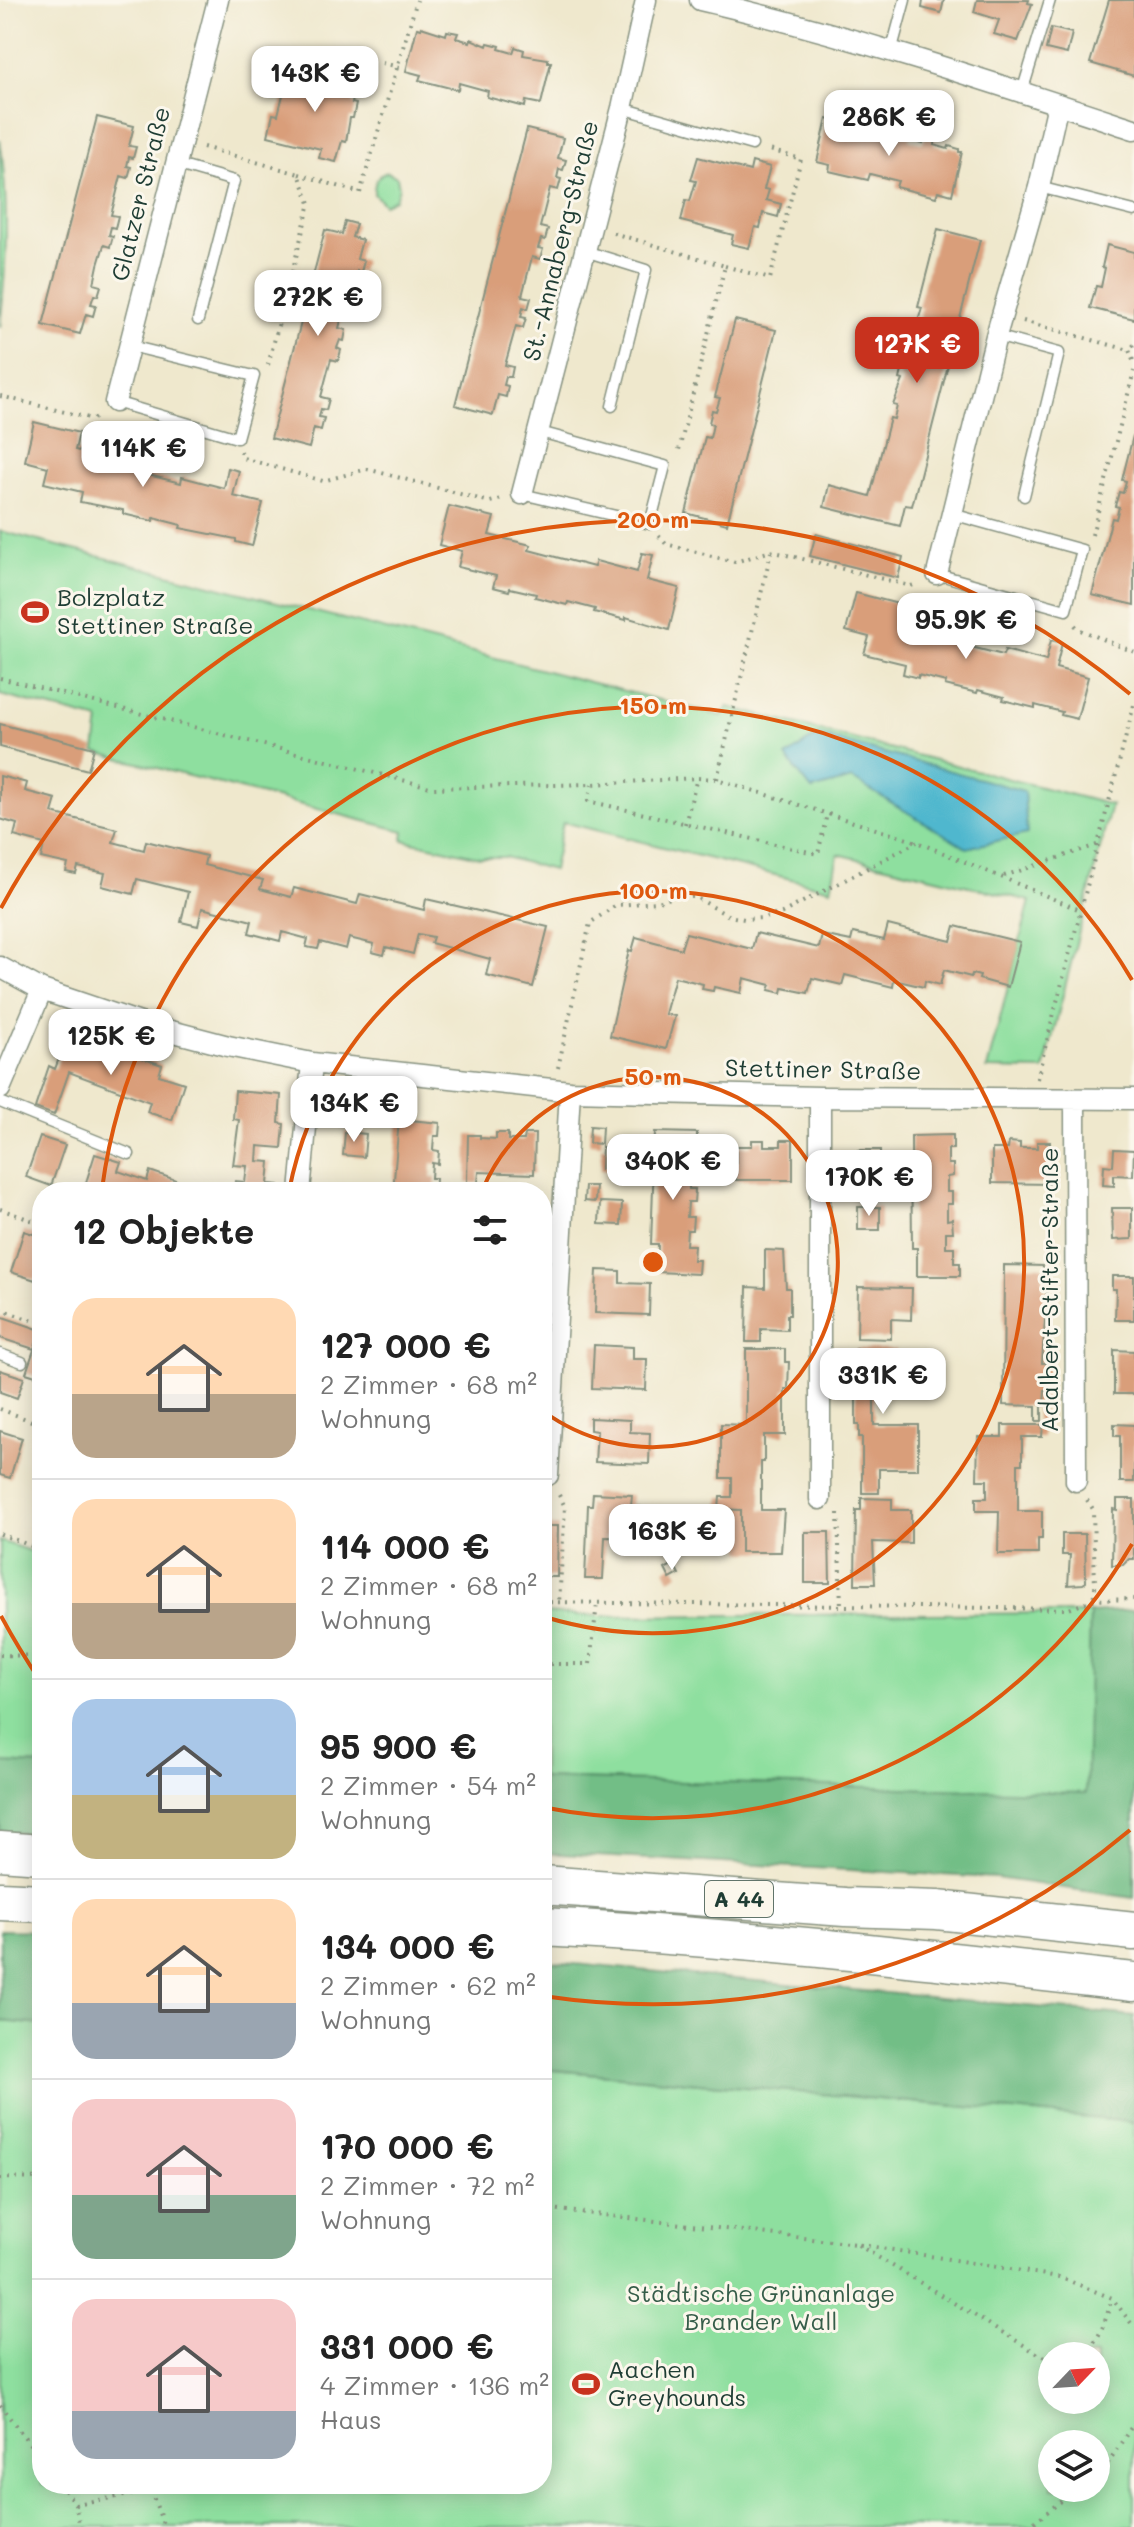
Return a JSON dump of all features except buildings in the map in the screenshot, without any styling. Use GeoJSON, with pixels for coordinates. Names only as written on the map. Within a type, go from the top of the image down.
{"type":"FeatureCollection","features":[{"type":"Feature","properties":{"kind":"highway"},"geometry":{"type":"LineString","coordinates":[[0,1851],[32,1853]]}},
{"type":"Feature","properties":{"kind":"highway","name":"A 44"},"geometry":{"type":"LineString","coordinates":[[552,1886],[845,1907],[937,1910],[1134,1931]]}},
{"type":"Feature","properties":{"kind":"highway"},"geometry":{"type":"LineString","coordinates":[[0,1901],[32,1903]]}},
{"type":"Feature","properties":{"kind":"highway","name":"A 44"},"geometry":{"type":"LineString","coordinates":[[552,1928],[657,1933],[1134,1982]]}},
{"type":"Feature","properties":{"kind":"street","name":"Glatzer Straße"},"geometry":{"type":"LineString","coordinates":[[115,402],[218,0]]}},
{"type":"Feature","properties":{"kind":"street","name":"St.-Annaberg-Straße"},"geometry":{"type":"LineString","coordinates":[[522,494],[622,108],[646,0]]}},
{"type":"Feature","properties":{"kind":"street"},"geometry":{"type":"LineString","coordinates":[[700,0],[772,17],[891,52],[1134,129]]}},
{"type":"Feature","properties":{"kind":"street"},"geometry":{"type":"LineString","coordinates":[[937,574],[1001,315],[1039,187],[1058,104]]}},
{"type":"Feature","properties":{"kind":"street","name":"Stettiner Straße"},"geometry":{"type":"LineString","coordinates":[[0,967],[42,990],[140,1023],[228,1046],[312,1063],[562,1090],[820,1097],[1134,1099]]}},
{"type":"Feature","properties":{"kind":"street"},"geometry":{"type":"LineString","coordinates":[[0,1089],[42,990]]}},
{"type":"Feature","properties":{"kind":"street"},"geometry":{"type":"LineString","coordinates":[[301,1182],[312,1063]]}},
{"type":"Feature","properties":{"kind":"street"},"geometry":{"type":"LineString","coordinates":[[552,1365],[562,1090]]}},
{"type":"Feature","properties":{"kind":"street"},"geometry":{"type":"LineString","coordinates":[[820,1097],[820,1499]]}},
{"type":"Feature","properties":{"kind":"street","name":"Adalbert-Stifter-Straße"},"geometry":{"type":"LineString","coordinates":[[1075,1099],[1076,1481]]}},
{"type":"Feature","properties":{"kind":"lane"},"geometry":{"type":"LineString","coordinates":[[891,52],[905,0]]}},
{"type":"Feature","properties":{"kind":"lane"},"geometry":{"type":"LineString","coordinates":[[1022,92],[1050,0]]}},
{"type":"Feature","properties":{"kind":"lane"},"geometry":{"type":"LineString","coordinates":[[622,108],[752,145]]}},
{"type":"Feature","properties":{"kind":"lane"},"geometry":{"type":"LineString","coordinates":[[175,164],[234,181],[198,320]]}},
{"type":"Feature","properties":{"kind":"lane"},"geometry":{"type":"LineString","coordinates":[[1039,187],[1134,211]]}},
{"type":"Feature","properties":{"kind":"lane"},"geometry":{"type":"LineString","coordinates":[[585,251],[646,270],[612,406]]}},
{"type":"Feature","properties":{"kind":"lane"},"geometry":{"type":"LineString","coordinates":[[996,336],[1059,353],[1024,496]]}},
{"type":"Feature","properties":{"kind":"lane"},"geometry":{"type":"LineString","coordinates":[[115,402],[237,438],[254,376],[130,346]]}},
{"type":"Feature","properties":{"kind":"lane"},"geometry":{"type":"LineString","coordinates":[[522,494],[650,524],[665,466],[540,432]]}},
{"type":"Feature","properties":{"kind":"lane"},"geometry":{"type":"LineString","coordinates":[[937,574],[1066,610],[1082,550],[952,514]]}},
{"type":"Feature","properties":{"kind":"lane"},"geometry":{"type":"LineString","coordinates":[[0,1102],[129,1154]]}},
{"type":"Feature","properties":{"kind":"lane"},"geometry":{"type":"LineString","coordinates":[[0,1354],[22,1362]]}},
{"type":"Feature","properties":{"kind":"path"},"geometry":{"type":"LineString","coordinates":[[181,142],[360,193],[417,0]]}},
{"type":"Feature","properties":{"kind":"path"},"geometry":{"type":"LineString","coordinates":[[382,63],[399,67]]}},
{"type":"Feature","properties":{"kind":"path"},"geometry":{"type":"LineString","coordinates":[[592,227],[770,279],[801,159],[752,145]]}},
{"type":"Feature","properties":{"kind":"path"},"geometry":{"type":"LineString","coordinates":[[254,376],[267,367],[310,203],[299,174]]}},
{"type":"Feature","properties":{"kind":"path"},"geometry":{"type":"LineString","coordinates":[[665,466],[675,465],[725,266]]}},
{"type":"Feature","properties":{"kind":"path"},"geometry":{"type":"LineString","coordinates":[[1001,315],[1129,350]]}},
{"type":"Feature","properties":{"kind":"path"},"geometry":{"type":"LineString","coordinates":[[1129,350],[1134,345]]}},
{"type":"Feature","properties":{"kind":"path"},"geometry":{"type":"LineString","coordinates":[[1129,350],[1134,363]]}},
{"type":"Feature","properties":{"kind":"path"},"geometry":{"type":"LineString","coordinates":[[1082,550],[1090,540],[1134,371]]}},
{"type":"Feature","properties":{"kind":"path"},"geometry":{"type":"LineString","coordinates":[[0,396],[93,419],[115,402]]}},
{"type":"Feature","properties":{"kind":"path"},"geometry":{"type":"LineString","coordinates":[[237,438],[243,458],[323,481],[367,469],[490,502],[522,494]]}},
{"type":"Feature","properties":{"kind":"path"},"geometry":{"type":"LineString","coordinates":[[650,524],[666,544],[735,562],[771,551],[911,586],[937,574]]}},
{"type":"Feature","properties":{"kind":"path"},"geometry":{"type":"LineString","coordinates":[[717,779],[771,551]]}},
{"type":"Feature","properties":{"kind":"path"},"geometry":{"type":"LineString","coordinates":[[1078,629],[1134,652]]}},
{"type":"Feature","properties":{"kind":"path"},"geometry":{"type":"LineString","coordinates":[[0,678],[434,788],[717,779],[917,842],[1080,910]]}},
{"type":"Feature","properties":{"kind":"path"},"geometry":{"type":"LineString","coordinates":[[1032,1098],[1134,705]]}},
{"type":"Feature","properties":{"kind":"path"},"geometry":{"type":"LineString","coordinates":[[685,824],[697,778]]}},
{"type":"Feature","properties":{"kind":"path"},"geometry":{"type":"LineString","coordinates":[[592,784],[588,801],[818,854],[827,814]]}},
{"type":"Feature","properties":{"kind":"path"},"geometry":{"type":"LineString","coordinates":[[562,1090],[590,923],[616,905],[658,902],[674,897],[695,897],[729,916],[764,918],[782,913],[917,842]]}},
{"type":"Feature","properties":{"kind":"path"},"geometry":{"type":"LineString","coordinates":[[1003,877],[1097,845]]}},
{"type":"Feature","properties":{"kind":"path"},"geometry":{"type":"LineString","coordinates":[[0,1209],[32,1220]]}},
{"type":"Feature","properties":{"kind":"path"},"geometry":{"type":"LineString","coordinates":[[0,1309],[32,1320]]}},
{"type":"Feature","properties":{"kind":"path"},"geometry":{"type":"LineString","coordinates":[[0,1409],[32,1421]]}},
{"type":"Feature","properties":{"kind":"path"},"geometry":{"type":"LineString","coordinates":[[1076,1481],[1093,1509],[1093,1600]]}},
{"type":"Feature","properties":{"kind":"path"},"geometry":{"type":"LineString","coordinates":[[552,1483],[565,1507],[559,1603]]}},
{"type":"Feature","properties":{"kind":"path"},"geometry":{"type":"LineString","coordinates":[[820,1499],[838,1512],[841,1607]]}},
{"type":"Feature","properties":{"kind":"path"},"geometry":{"type":"LineString","coordinates":[[0,1534],[32,1546]]}},
{"type":"Feature","properties":{"kind":"path"},"geometry":{"type":"LineString","coordinates":[[552,1603],[1069,1609],[1093,1600],[1134,1599]]}},
{"type":"Feature","properties":{"kind":"path"},"geometry":{"type":"LineString","coordinates":[[552,1664],[590,1664],[597,1604]]}},
{"type":"Feature","properties":{"kind":"path"},"geometry":{"type":"LineString","coordinates":[[0,1655],[32,1656]]}},
{"type":"Feature","properties":{"kind":"path"},"geometry":{"type":"LineString","coordinates":[[0,2178],[32,2179]]}},
{"type":"Feature","properties":{"kind":"path"},"geometry":{"type":"LineString","coordinates":[[552,2209],[856,2244],[1059,2277],[1112,2298],[1134,2327]]}},
{"type":"Feature","properties":{"kind":"path"},"geometry":{"type":"LineString","coordinates":[[856,2244],[1038,2354]]}},
{"type":"Feature","properties":{"kind":"path"},"geometry":{"type":"LineString","coordinates":[[1093,2342],[1101,2333],[1112,2298]]}},
{"type":"Feature","properties":{"kind":"path"},"geometry":{"type":"LineString","coordinates":[[0,2405],[32,2447]]}},
{"type":"Feature","properties":{"kind":"path"},"geometry":{"type":"LineString","coordinates":[[1110,2460],[1134,2423]]}},
{"type":"Feature","properties":{"kind":"path"},"geometry":{"type":"LineString","coordinates":[[68,2494],[75,2504],[80,2527]]}},
{"type":"Feature","properties":{"kind":"path"},"geometry":{"type":"LineString","coordinates":[[75,2504],[133,2494]]}},
{"type":"Feature","properties":{"kind":"path"},"geometry":{"type":"LineString","coordinates":[[152,2494],[164,2527]]}},
{"type":"Feature","properties":{"kind":"path"},"geometry":{"type":"LineString","coordinates":[[1028,2527],[1060,2502]]}},
{"type":"Feature","properties":{"kind":"green space"},"geometry":{"type":"Polygon","coordinates":[[[0,139],[6,233],[0,327],[0,139]]]}},
{"type":"Feature","properties":{"kind":"green space"},"geometry":{"type":"Polygon","coordinates":[[[387,172],[397,177],[399,188],[395,199],[384,204],[374,190],[378,178],[387,172]]]}},
{"type":"Feature","properties":{"kind":"green space"},"geometry":{"type":"Polygon","coordinates":[[[0,531],[722,716],[728,707],[1111,805],[1044,1070],[987,1069],[1030,901],[838,854],[831,889],[563,822],[553,870],[505,857],[480,857],[403,840],[404,831],[95,752],[99,720],[0,695],[0,531]]]}},
{"type":"Feature","properties":{"kind":"green space"},"geometry":{"type":"Polygon","coordinates":[[[0,1541],[32,1552],[32,1765],[0,1763],[0,1541]]]}},
{"type":"Feature","properties":{"kind":"green space"},"geometry":{"type":"Polygon","coordinates":[[[1134,1610],[1134,1898],[996,1878],[552,1854],[552,1778],[1086,1793],[1090,1613],[1134,1610]]]}},
{"type":"Feature","properties":{"kind":"green space"},"geometry":{"type":"Polygon","coordinates":[[[1090,1613],[1087,1794],[552,1778],[552,1614],[596,1616],[1090,1613]]]}},
{"type":"Feature","properties":{"kind":"green space"},"geometry":{"type":"Polygon","coordinates":[[[0,1763],[32,1765],[32,1833],[0,1832],[0,1763]]]}},
{"type":"Feature","properties":{"kind":"green space"},"geometry":{"type":"Polygon","coordinates":[[[0,1930],[32,1931],[32,2024],[0,2021],[0,1930]]]}},
{"type":"Feature","properties":{"kind":"green space"},"geometry":{"type":"Polygon","coordinates":[[[552,1962],[1134,2016],[1134,2122],[552,2070],[552,1962]]]}},
{"type":"Feature","properties":{"kind":"green space","name":"Städtische Grünanlage Brander Wall"},"geometry":{"type":"Polygon","coordinates":[[[0,2021],[32,2024],[32,2494],[552,2494],[552,2070],[1134,2122],[1134,2527],[0,2527],[0,2021]]]}},
{"type":"Feature","properties":{"kind":"water"},"geometry":{"type":"Polygon","coordinates":[[[818,735],[1024,791],[1027,834],[967,848],[852,779],[812,790],[786,757],[818,735]]]}},
{"type":"Feature","properties":{"kind":"place","name":"Bolzplatz Stettiner Straße"},"geometry":{"type":"Point","coordinates":[35,612]}},
{"type":"Feature","properties":{"kind":"place","name":"Aachen Greyhounds"},"geometry":{"type":"Point","coordinates":[586,2384]}}]}
